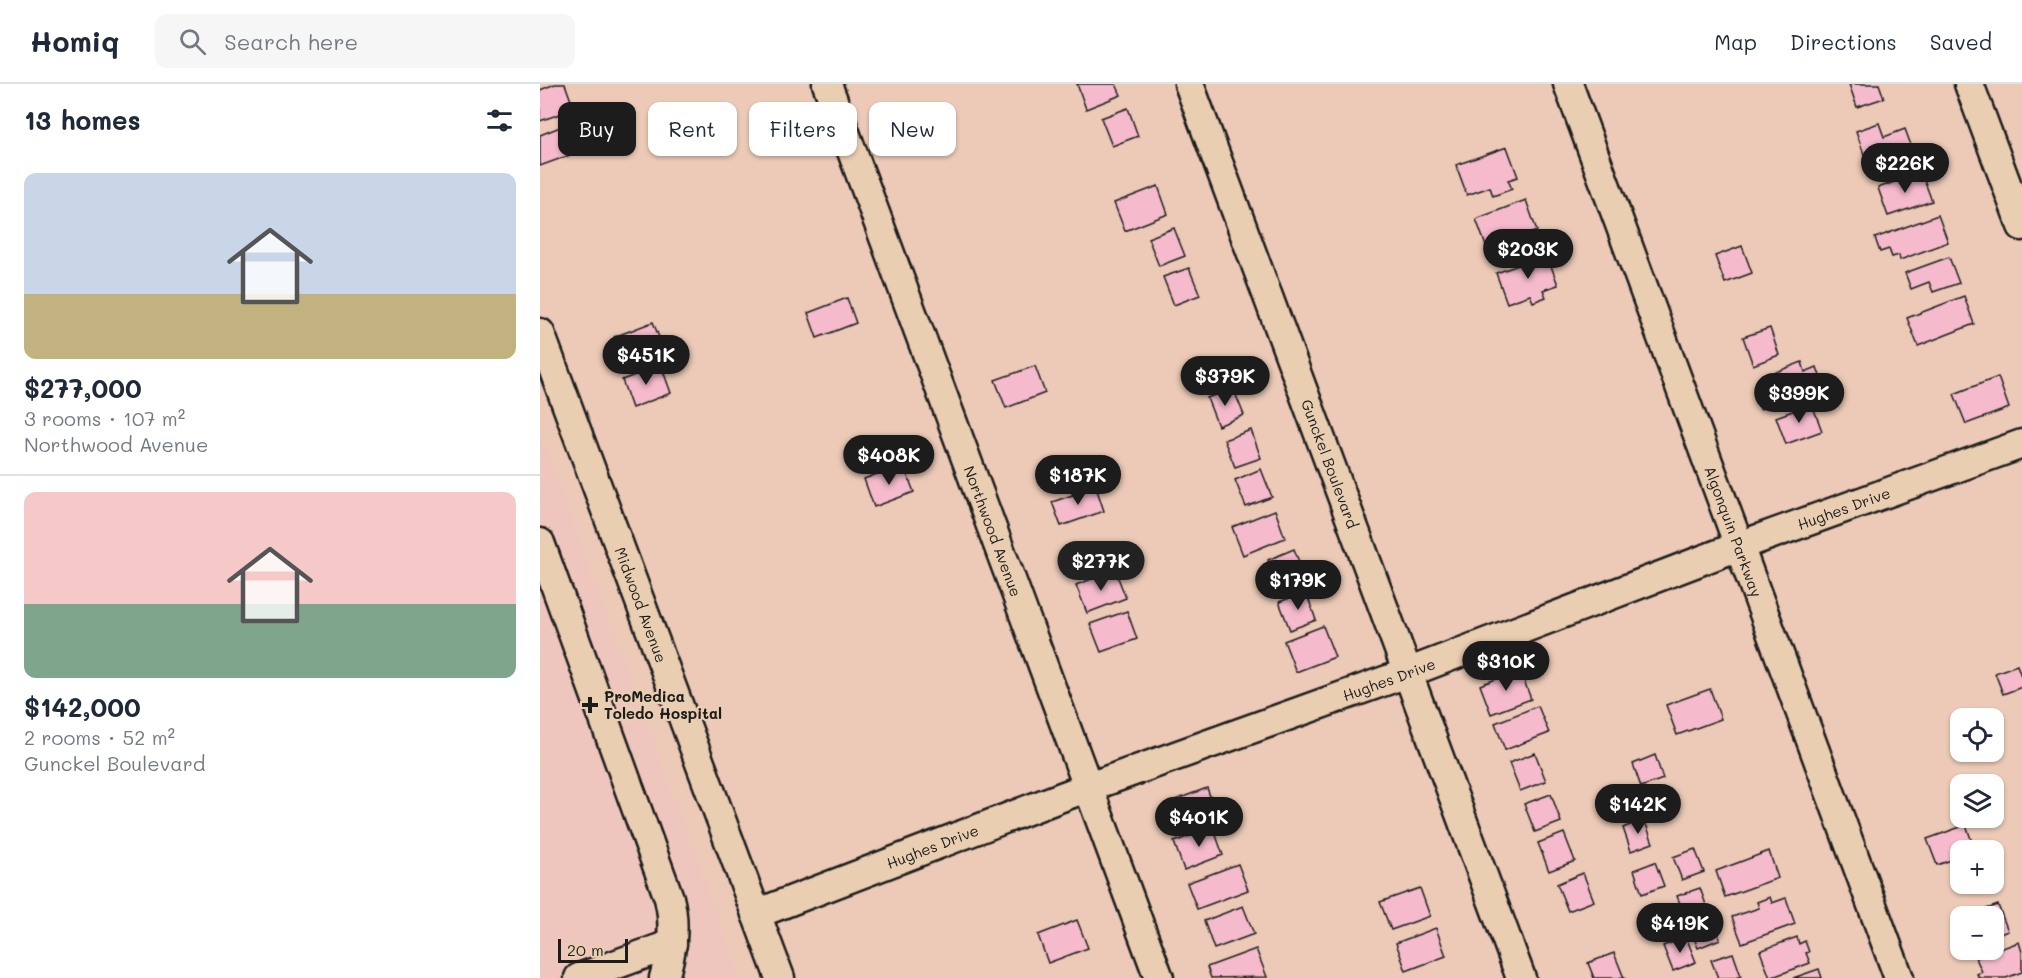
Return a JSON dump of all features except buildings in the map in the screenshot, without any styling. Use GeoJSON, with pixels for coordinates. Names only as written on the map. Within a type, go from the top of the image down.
{"type":"FeatureCollection","features":[{"type":"Feature","properties":{"kind":"street","name":"Northwood Avenue"},"geometry":{"type":"LineString","coordinates":[[827,84],[1159,978]]}},
{"type":"Feature","properties":{"kind":"street","name":"Gunckel Boulevard"},"geometry":{"type":"LineString","coordinates":[[1189,84],[1521,978]]}},
{"type":"Feature","properties":{"kind":"street","name":"Algonquin Parkway"},"geometry":{"type":"LineString","coordinates":[[1568,84],[1899,978]]}},
{"type":"Feature","properties":{"kind":"street"},"geometry":{"type":"LineString","coordinates":[[1969,84],[2022,226]]}},
{"type":"Feature","properties":{"kind":"street","name":"Midwood Avenue"},"geometry":{"type":"LineString","coordinates":[[540,333],[780,978]]}},
{"type":"Feature","properties":{"kind":"street","name":"Hughes Drive"},"geometry":{"type":"LineString","coordinates":[[756,914],[1089,788],[1407,673],[1739,546],[2022,444]]}},
{"type":"Feature","properties":{"kind":"street"},"geometry":{"type":"LineString","coordinates":[[540,543],[669,898],[674,921],[672,944],[664,978]]}},
{"type":"Feature","properties":{"kind":"street"},"geometry":{"type":"LineString","coordinates":[[579,978],[672,944]]}},
{"type":"Feature","properties":{"kind":"shaded area","name":"ProMedica Toledo Hospital"},"geometry":{"type":"Polygon","coordinates":[[[540,432],[741,978],[540,978],[540,432]]]}},
{"type":"Feature","properties":{"kind":"place","name":"ProMedica Toledo Hospital"},"geometry":{"type":"Point","coordinates":[590,705]}}]}
